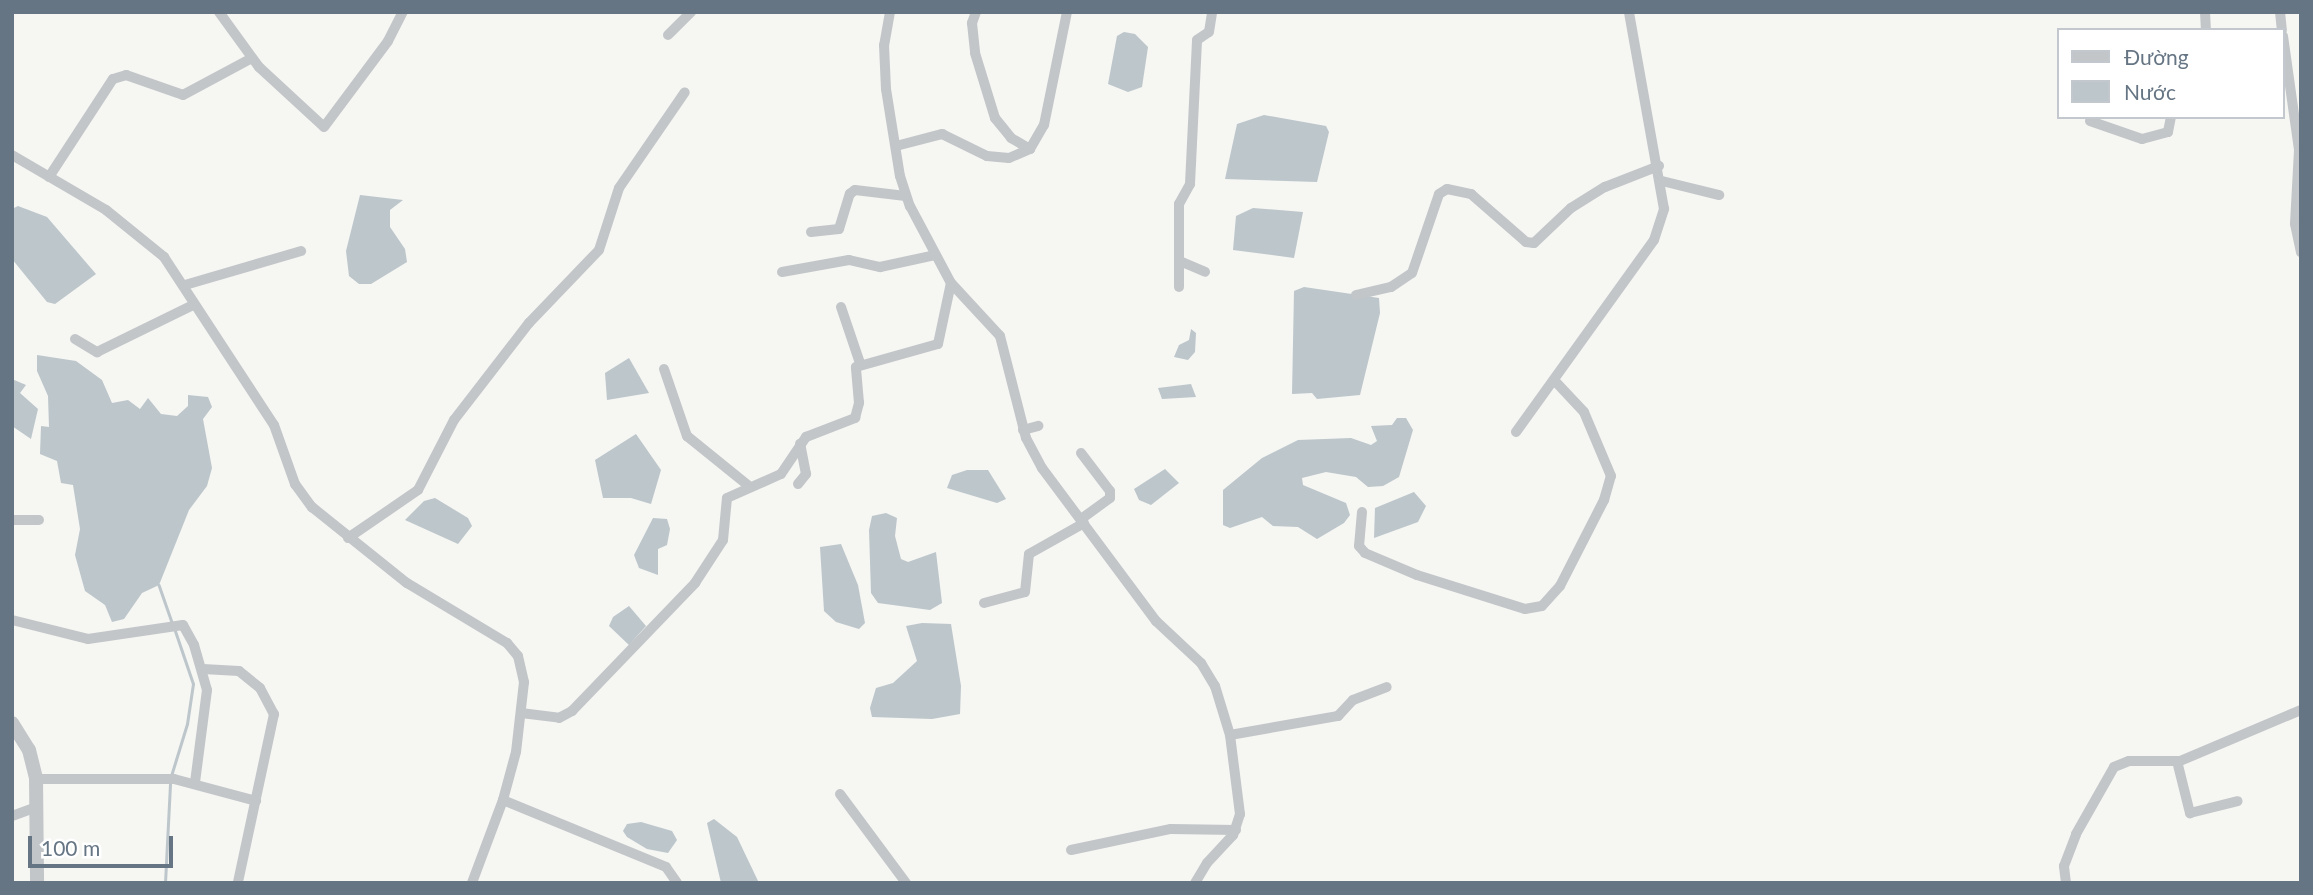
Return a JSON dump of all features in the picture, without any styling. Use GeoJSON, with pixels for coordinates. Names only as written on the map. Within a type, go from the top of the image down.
{"type":"FeatureCollection","features":[{"type":"Feature","properties":{"kind":"street"},"geometry":{"type":"LineString","coordinates":[[219,12],[252,58],[324,127],[388,41],[402,12]]}},
{"type":"Feature","properties":{"kind":"street"},"geometry":{"type":"LineString","coordinates":[[668,35],[691,12]]}},
{"type":"Feature","properties":{"kind":"street"},"geometry":{"type":"LineString","coordinates":[[891,12],[885,66],[906,196],[951,283],[1000,336],[1023,430],[1042,468],[1156,621],[1208,672],[1230,735],[1242,803],[1236,830],[1195,883]]}},
{"type":"Feature","properties":{"kind":"street"},"geometry":{"type":"LineString","coordinates":[[976,12],[972,23],[975,53],[995,118],[1012,138],[1030,149]]}},
{"type":"Feature","properties":{"kind":"street"},"geometry":{"type":"LineString","coordinates":[[896,146],[942,134],[987,156],[1009,158],[1030,149],[1044,125],[1067,12]]}},
{"type":"Feature","properties":{"kind":"street"},"geometry":{"type":"LineString","coordinates":[[1179,287],[1182,262],[1180,204],[1190,184],[1197,40],[1209,32],[1212,12]]}},
{"type":"Feature","properties":{"kind":"street"},"geometry":{"type":"LineString","coordinates":[[1516,432],[1654,240],[1664,209],[1662,181],[1629,12]]}},
{"type":"Feature","properties":{"kind":"street"},"geometry":{"type":"LineString","coordinates":[[2285,56],[2299,150],[2295,224],[2301,252]]}},
{"type":"Feature","properties":{"kind":"street"},"geometry":{"type":"LineString","coordinates":[[49,177],[113,79],[126,75],[183,95],[252,58]]}},
{"type":"Feature","properties":{"kind":"street"},"geometry":{"type":"LineString","coordinates":[[348,538],[418,490],[454,420],[529,323],[599,250],[619,188],[685,92]]}},
{"type":"Feature","properties":{"kind":"street"},"geometry":{"type":"LineString","coordinates":[[2090,121],[2142,139],[2168,132],[2171,119]]}},
{"type":"Feature","properties":{"kind":"street"},"geometry":{"type":"LineString","coordinates":[[12,155],[148,242],[185,285],[193,305],[274,425],[295,484],[348,538],[407,583],[514,650],[524,682],[522,713],[503,800],[472,883]]}},
{"type":"Feature","properties":{"kind":"street"},"geometry":{"type":"LineString","coordinates":[[1356,295],[1391,287],[1412,273],[1439,194],[1447,189],[1471,194],[1526,242],[1534,243],[1571,208],[1605,187],[1659,166]]}},
{"type":"Feature","properties":{"kind":"street"},"geometry":{"type":"LineString","coordinates":[[1662,181],[1718,195]]}},
{"type":"Feature","properties":{"kind":"street"},"geometry":{"type":"LineString","coordinates":[[811,232],[838,229],[850,194],[855,190],[906,196]]}},
{"type":"Feature","properties":{"kind":"street"},"geometry":{"type":"LineString","coordinates":[[185,285],[301,251]]}},
{"type":"Feature","properties":{"kind":"street"},"geometry":{"type":"LineString","coordinates":[[782,272],[849,260],[880,267],[935,255]]}},
{"type":"Feature","properties":{"kind":"street"},"geometry":{"type":"LineString","coordinates":[[1182,262],[1205,272]]}},
{"type":"Feature","properties":{"kind":"street"},"geometry":{"type":"LineString","coordinates":[[522,713],[559,718],[572,711],[695,583],[723,540],[727,498],[781,474],[800,444],[815,431],[855,418],[859,403],[855,372],[860,363],[938,344],[951,283]]}},
{"type":"Feature","properties":{"kind":"street"},"geometry":{"type":"LineString","coordinates":[[75,339],[97,352],[193,305]]}},
{"type":"Feature","properties":{"kind":"street"},"geometry":{"type":"LineString","coordinates":[[841,307],[860,363]]}},
{"type":"Feature","properties":{"kind":"street"},"geometry":{"type":"LineString","coordinates":[[664,369],[687,436],[750,487]]}},
{"type":"Feature","properties":{"kind":"street"},"geometry":{"type":"LineString","coordinates":[[1362,512],[1359,546],[1365,553],[1417,575],[1525,609],[1542,606],[1560,586],[1604,500],[1611,476],[1584,412],[1554,380]]}},
{"type":"Feature","properties":{"kind":"street"},"geometry":{"type":"LineString","coordinates":[[1023,430],[1038,426]]}},
{"type":"Feature","properties":{"kind":"street"},"geometry":{"type":"LineString","coordinates":[[798,484],[806,474],[800,444]]}},
{"type":"Feature","properties":{"kind":"street"},"geometry":{"type":"LineString","coordinates":[[984,604],[1025,592],[1029,554],[1082,521],[1105,502],[1110,491],[1081,453]]}},
{"type":"Feature","properties":{"kind":"street"},"geometry":{"type":"LineString","coordinates":[[12,520],[39,520]]}},
{"type":"Feature","properties":{"kind":"street"},"geometry":{"type":"LineString","coordinates":[[12,620],[88,639],[172,625],[186,628],[203,669],[207,710],[195,782]]}},
{"type":"Feature","properties":{"kind":"street"},"geometry":{"type":"LineString","coordinates":[[203,669],[239,671],[260,688],[274,714],[238,881]]}},
{"type":"Feature","properties":{"kind":"street"},"geometry":{"type":"LineString","coordinates":[[1230,735],[1338,716],[1353,700],[1387,687]]}},
{"type":"Feature","properties":{"kind":"street"},"geometry":{"type":"LineString","coordinates":[[2066,883],[2064,866],[2076,834],[2114,768],[2129,761],[2177,761],[2301,710]]}},
{"type":"Feature","properties":{"kind":"street"},"geometry":{"type":"LineString","coordinates":[[12,723],[29,750],[36,779],[37,883]]}},
{"type":"Feature","properties":{"kind":"street"},"geometry":{"type":"LineString","coordinates":[[2177,761],[2190,813],[2238,802]]}},
{"type":"Feature","properties":{"kind":"street"},"geometry":{"type":"LineString","coordinates":[[36,779],[174,779],[195,782],[256,801]]}},
{"type":"Feature","properties":{"kind":"street"},"geometry":{"type":"LineString","coordinates":[[840,794],[906,883]]}},
{"type":"Feature","properties":{"kind":"street"},"geometry":{"type":"LineString","coordinates":[[503,800],[666,867],[677,883]]}},
{"type":"Feature","properties":{"kind":"street"},"geometry":{"type":"LineString","coordinates":[[12,816],[37,807]]}},
{"type":"Feature","properties":{"kind":"street"},"geometry":{"type":"LineString","coordinates":[[1071,850],[1171,829],[1236,830]]}},
{"type":"Feature","properties":{"kind":"water"},"geometry":{"type":"Polygon","coordinates":[[[1124,32],[1135,34],[1148,47],[1142,87],[1128,92],[1108,84],[1117,36],[1124,32]]]}},
{"type":"Feature","properties":{"kind":"water"},"geometry":{"type":"Polygon","coordinates":[[[1264,115],[1326,126],[1329,132],[1317,182],[1225,179],[1237,124],[1264,115]]]}},
{"type":"Feature","properties":{"kind":"water"},"geometry":{"type":"Polygon","coordinates":[[[360,195],[403,200],[390,210],[390,227],[405,249],[407,262],[371,284],[359,284],[349,276],[346,251],[360,195]]]}},
{"type":"Feature","properties":{"kind":"water"},"geometry":{"type":"Polygon","coordinates":[[[18,206],[47,217],[96,274],[55,304],[47,302],[12,259],[12,209],[18,206]]]}},
{"type":"Feature","properties":{"kind":"water"},"geometry":{"type":"Polygon","coordinates":[[[1253,208],[1303,212],[1294,258],[1233,250],[1236,216],[1253,208]]]}},
{"type":"Feature","properties":{"kind":"water"},"geometry":{"type":"Polygon","coordinates":[[[1304,287],[1379,298],[1380,313],[1360,395],[1317,399],[1312,393],[1292,394],[1294,291],[1304,287]]]}},
{"type":"Feature","properties":{"kind":"water"},"geometry":{"type":"Polygon","coordinates":[[[1191,329],[1196,333],[1195,352],[1188,360],[1174,357],[1179,345],[1189,340],[1191,329]]]}},
{"type":"Feature","properties":{"kind":"water"},"geometry":{"type":"Polygon","coordinates":[[[37,355],[76,361],[102,380],[112,403],[128,400],[140,409],[148,398],[161,414],[177,416],[188,406],[188,395],[208,397],[212,407],[203,419],[212,468],[207,486],[189,510],[159,585],[142,593],[124,619],[112,622],[105,605],[85,591],[75,555],[80,529],[73,485],[61,483],[57,461],[40,454],[41,426],[49,427],[48,396],[37,371],[37,355]]]}},
{"type":"Feature","properties":{"kind":"water"},"geometry":{"type":"Polygon","coordinates":[[[629,358],[649,393],[607,400],[605,373],[629,358]]]}},
{"type":"Feature","properties":{"kind":"water"},"geometry":{"type":"Polygon","coordinates":[[[12,379],[26,385],[20,393],[38,409],[31,439],[12,426],[12,379]]]}},
{"type":"Feature","properties":{"kind":"water"},"geometry":{"type":"Polygon","coordinates":[[[1191,384],[1196,397],[1162,399],[1158,388],[1191,384]]]}},
{"type":"Feature","properties":{"kind":"water"},"geometry":{"type":"Polygon","coordinates":[[[1397,418],[1406,418],[1413,430],[1399,477],[1383,486],[1368,487],[1356,477],[1326,472],[1302,478],[1303,485],[1346,503],[1350,515],[1344,523],[1317,539],[1298,527],[1273,526],[1262,517],[1230,528],[1223,525],[1223,490],[1262,458],[1298,440],[1351,438],[1371,445],[1377,441],[1371,426],[1392,425],[1397,418]]]}},
{"type":"Feature","properties":{"kind":"water"},"geometry":{"type":"Polygon","coordinates":[[[636,434],[661,470],[651,504],[631,498],[603,498],[595,460],[636,434]]]}},
{"type":"Feature","properties":{"kind":"water"},"geometry":{"type":"Polygon","coordinates":[[[1165,469],[1179,483],[1151,505],[1139,500],[1134,489],[1165,469]]]}},
{"type":"Feature","properties":{"kind":"water"},"geometry":{"type":"Polygon","coordinates":[[[967,470],[988,470],[1006,499],[997,503],[947,488],[952,475],[967,470]]]}},
{"type":"Feature","properties":{"kind":"water"},"geometry":{"type":"Polygon","coordinates":[[[1414,492],[1426,506],[1418,522],[1374,538],[1375,508],[1414,492]]]}},
{"type":"Feature","properties":{"kind":"water"},"geometry":{"type":"Polygon","coordinates":[[[435,498],[468,518],[472,526],[458,544],[405,520],[424,501],[435,498]]]}},
{"type":"Feature","properties":{"kind":"water"},"geometry":{"type":"Polygon","coordinates":[[[886,513],[897,518],[895,536],[901,559],[908,562],[936,552],[942,603],[930,610],[878,603],[871,593],[869,530],[872,516],[886,513]]]}},
{"type":"Feature","properties":{"kind":"water"},"geometry":{"type":"Polygon","coordinates":[[[653,518],[667,519],[670,529],[667,545],[658,549],[658,575],[639,568],[634,555],[653,518]]]}},
{"type":"Feature","properties":{"kind":"water"},"geometry":{"type":"Polygon","coordinates":[[[841,544],[858,585],[865,623],[859,629],[836,622],[824,611],[820,547],[841,544]]]}},
{"type":"Feature","properties":{"kind":"water"},"geometry":{"type":"Polygon","coordinates":[[[629,606],[646,626],[629,645],[609,626],[613,617],[629,606]]]}},
{"type":"Feature","properties":{"kind":"water"},"geometry":{"type":"Polygon","coordinates":[[[922,623],[951,624],[961,686],[960,714],[932,719],[872,717],[870,708],[876,688],[893,683],[917,661],[906,626],[922,623]]]}},
{"type":"Feature","properties":{"kind":"water"},"geometry":{"type":"Polygon","coordinates":[[[714,819],[737,837],[759,883],[721,883],[707,823],[714,819]]]}},
{"type":"Feature","properties":{"kind":"water"},"geometry":{"type":"Polygon","coordinates":[[[641,822],[672,831],[677,840],[668,853],[647,849],[627,837],[623,831],[627,824],[641,822]]]}},
{"type":"Feature","properties":{"kind":"waterway"},"geometry":{"type":"LineString","coordinates":[[159,585],[173,625]]}},
{"type":"Feature","properties":{"kind":"waterway"},"geometry":{"type":"LineString","coordinates":[[171,776],[187,724],[193,684],[175,631]]}},
{"type":"Feature","properties":{"kind":"waterway"},"geometry":{"type":"LineString","coordinates":[[165,883],[170,783]]}}]}
